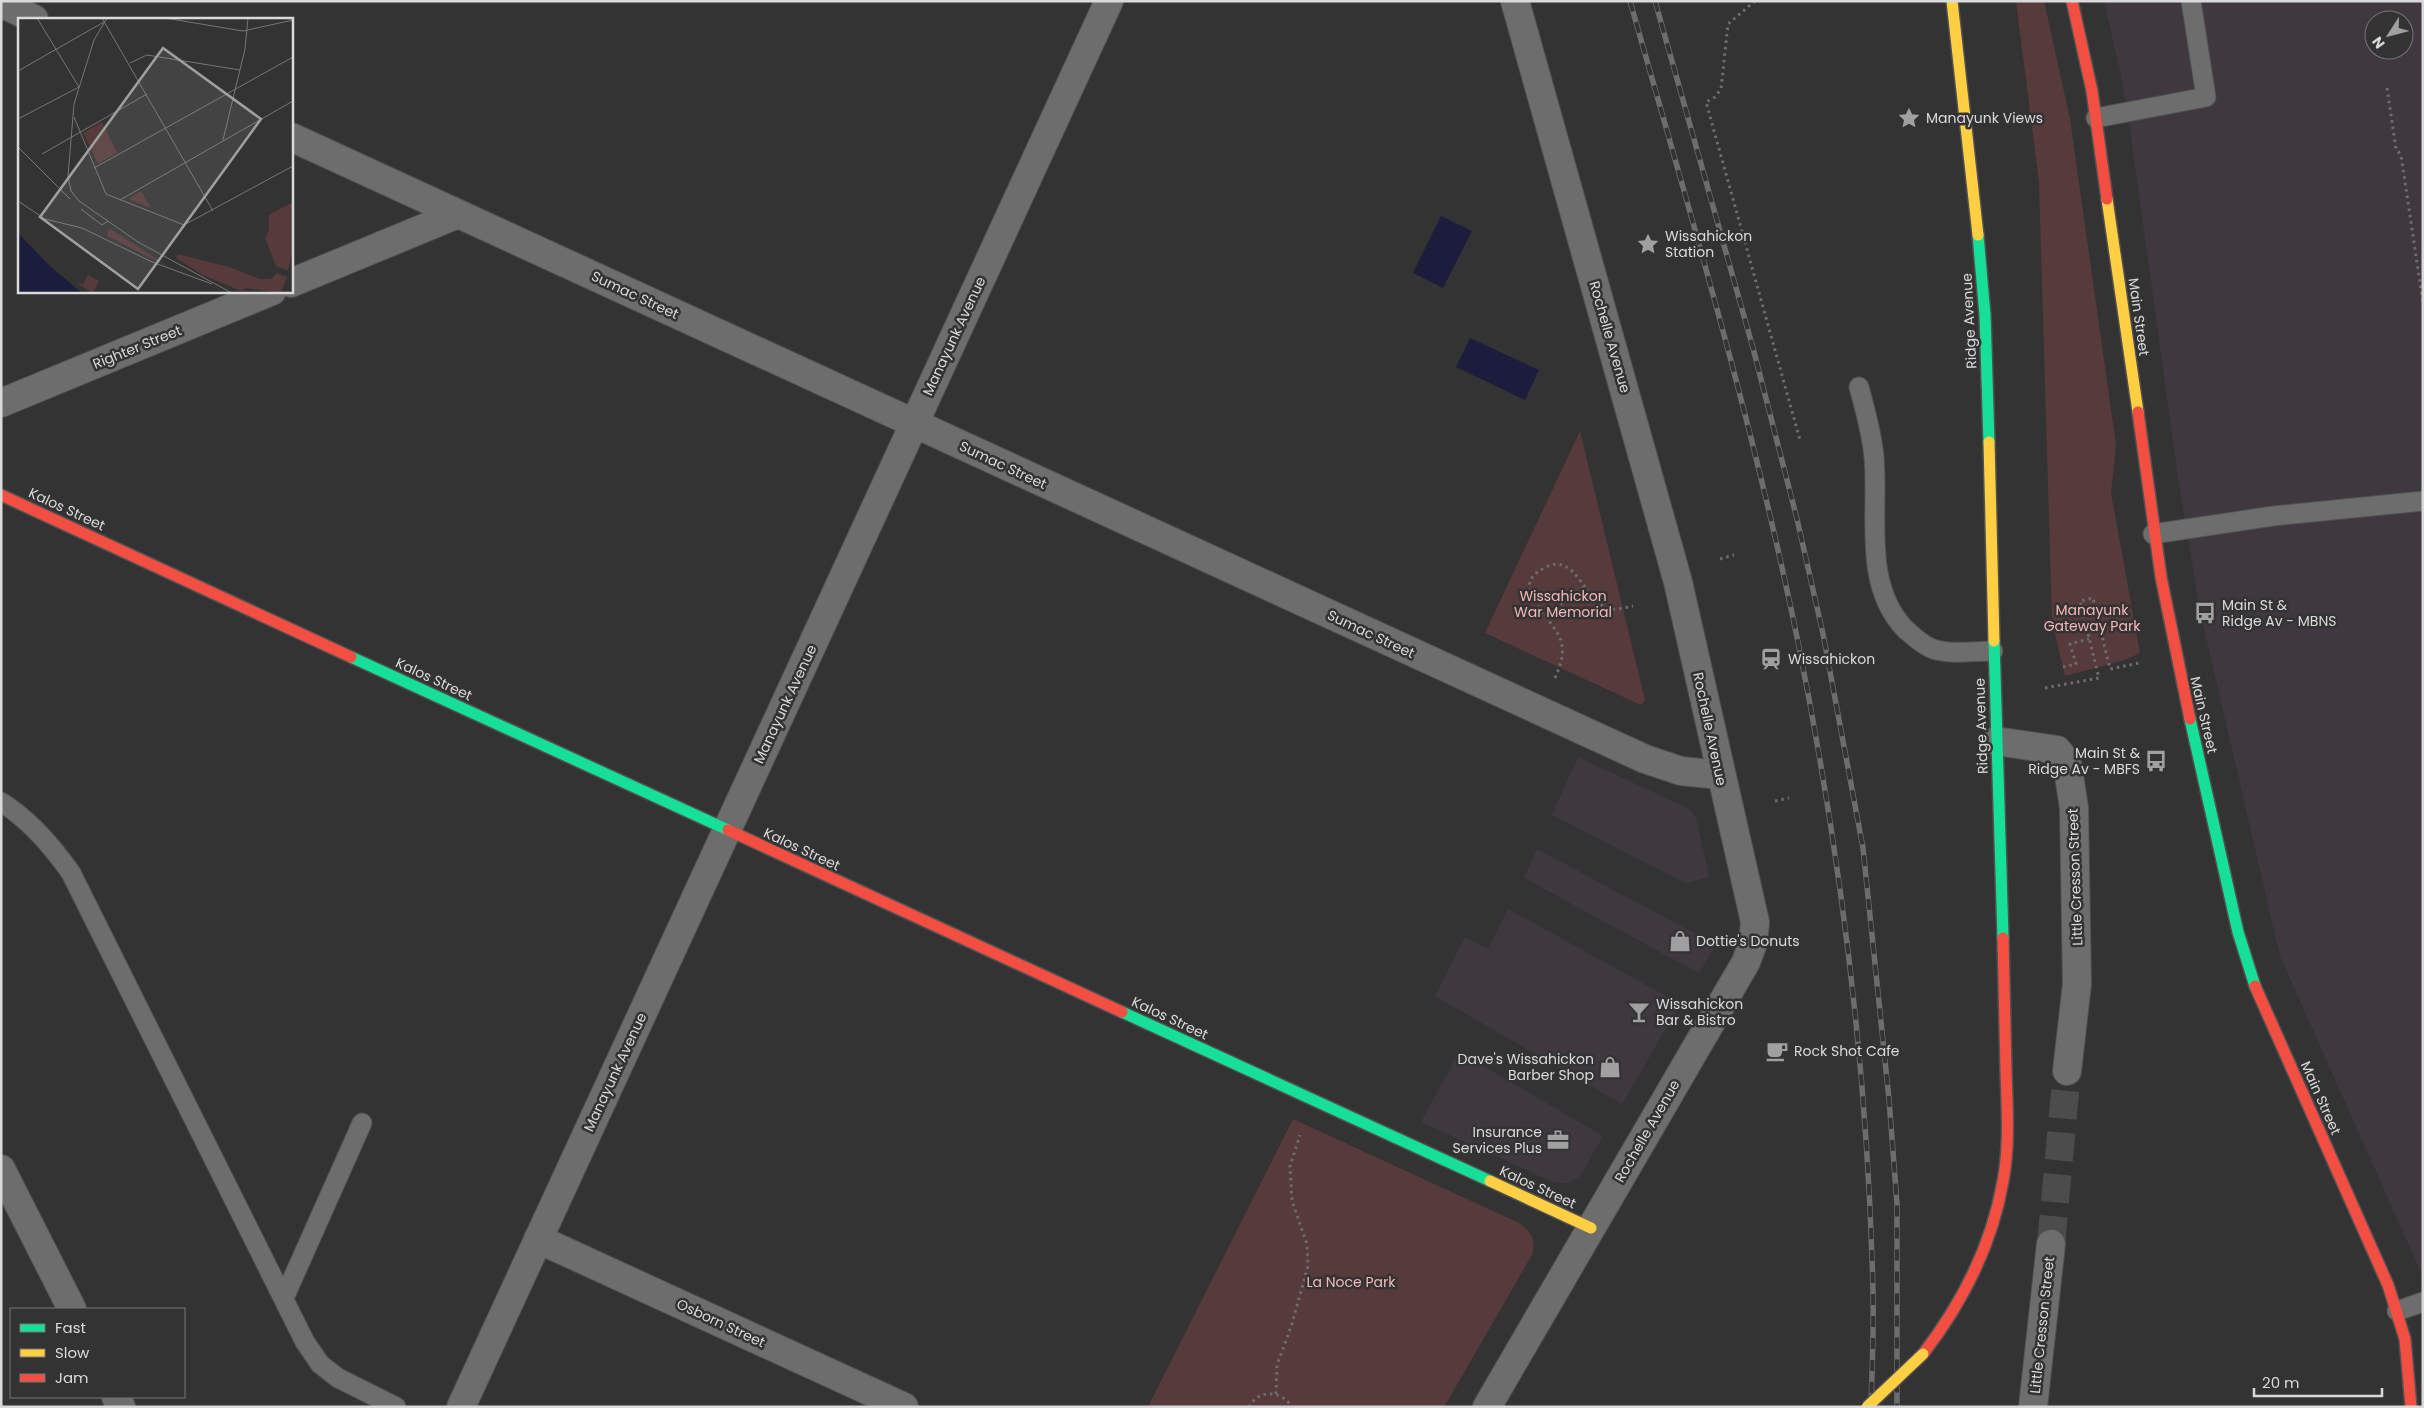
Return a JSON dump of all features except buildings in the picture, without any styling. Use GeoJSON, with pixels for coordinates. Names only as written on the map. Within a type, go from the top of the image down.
{"type":"FeatureCollection","features":[{"type":"Feature","properties":{"kind":"street","name":"Manayunk Avenue"},"geometry":{"type":"LineString","coordinates":[[461,1407],[1109,1]]}},
{"type":"Feature","properties":{"kind":"street","name":"Rochelle Avenue"},"geometry":{"type":"LineString","coordinates":[[1487,1407],[1746,962],[1753,943],[1755,922],[1720,775],[1678,582],[1515,1]]}},
{"type":"Feature","properties":{"kind":"street","name":"Ridge Avenue"},"geometry":{"type":"LineString","coordinates":[[1867,1407],[1924,1354],[1942,1330],[1965,1293],[1981,1258],[1993,1223],[2007,1152],[2007,1084],[1993,650],[1985,315],[1973,181],[1952,1]]}},
{"type":"Feature","properties":{"kind":"street","name":"Main Street"},"geometry":{"type":"LineString","coordinates":[[2072,1],[2084,52],[2096,118],[2153,534],[2175,656],[2236,922],[2248,968],[2261,1002],[2376,1256],[2397,1311],[2405,1339],[2411,1407]]}},
{"type":"Feature","properties":{"kind":"street"},"geometry":{"type":"LineString","coordinates":[[1,4],[32,18]]}},
{"type":"Feature","properties":{"kind":"street","name":"Sumac Street"},"geometry":{"type":"LineString","coordinates":[[292,137],[1645,759],[1681,771],[1720,775]]}},
{"type":"Feature","properties":{"kind":"street"},"geometry":{"type":"LineString","coordinates":[[292,283],[458,214]]}},
{"type":"Feature","properties":{"kind":"street","name":"Righter Street"},"geometry":{"type":"LineString","coordinates":[[1,403],[270,292]]}},
{"type":"Feature","properties":{"kind":"street","name":"Kalos Street"},"geometry":{"type":"LineString","coordinates":[[1,495],[1591,1228]]}},
{"type":"Feature","properties":{"kind":"street","name":"Little Cresson Street"},"geometry":{"type":"LineString","coordinates":[[1996,741],[2057,750],[2067,762],[2070,772],[2074,808],[2077,974],[2067,1070]]}},
{"type":"Feature","properties":{"kind":"street"},"geometry":{"type":"LineString","coordinates":[[1,1170],[71,1308]]}},
{"type":"Feature","properties":{"kind":"street","name":"Osborn Street"},"geometry":{"type":"LineString","coordinates":[[538,1239],[904,1407]]}},
{"type":"Feature","properties":{"kind":"street","name":"Little Cresson Street"},"geometry":{"type":"LineString","coordinates":[[2033,1407],[2051,1244]]}},
{"type":"Feature","properties":{"kind":"lane"},"geometry":{"type":"LineString","coordinates":[[2096,118],[2206,97],[2191,1]]}},
{"type":"Feature","properties":{"kind":"lane"},"geometry":{"type":"LineString","coordinates":[[1859,387],[1870,426],[1874,458],[1878,580],[1890,608],[1914,638],[1932,648],[1956,652],[1993,650]]}},
{"type":"Feature","properties":{"kind":"lane"},"geometry":{"type":"LineString","coordinates":[[2153,534],[2273,516],[2423,501]]}},
{"type":"Feature","properties":{"kind":"lane"},"geometry":{"type":"LineString","coordinates":[[1,802],[14,810],[55,849],[71,873],[306,1342],[320,1364],[338,1378],[396,1407]]}},
{"type":"Feature","properties":{"kind":"lane"},"geometry":{"type":"LineString","coordinates":[[284,1298],[362,1123]]}},
{"type":"Feature","properties":{"kind":"lane"},"geometry":{"type":"LineString","coordinates":[[2397,1311],[2423,1302]]}},
{"type":"Feature","properties":{"kind":"path"},"geometry":{"type":"LineString","coordinates":[[1755,1],[1728,24],[1721,89],[1715,97],[1706,102],[1800,440]]}},
{"type":"Feature","properties":{"kind":"path"},"geometry":{"type":"LineString","coordinates":[[2387,88],[2396,149],[2401,155],[2423,303]]}},
{"type":"Feature","properties":{"kind":"path"},"geometry":{"type":"LineString","coordinates":[[1720,559],[1734,556]]}},
{"type":"Feature","properties":{"kind":"path"},"geometry":{"type":"LineString","coordinates":[[1554,678],[1561,663],[1563,651],[1561,640],[1532,600],[1529,589],[1532,578],[1540,570],[1551,564],[1563,564],[1572,570],[1591,596],[1609,609],[1633,606]]}},
{"type":"Feature","properties":{"kind":"path"},"geometry":{"type":"LineString","coordinates":[[1545,616],[1584,587]]}},
{"type":"Feature","properties":{"kind":"path"},"geometry":{"type":"LineString","coordinates":[[2045,688],[2099,678],[2080,601],[2092,598],[2110,669],[2142,663]]}},
{"type":"Feature","properties":{"kind":"path"},"geometry":{"type":"LineString","coordinates":[[2063,667],[2076,664],[2070,644],[2089,639]]}},
{"type":"Feature","properties":{"kind":"path"},"geometry":{"type":"LineString","coordinates":[[1776,801],[1789,798]]}},
{"type":"Feature","properties":{"kind":"path"},"geometry":{"type":"LineString","coordinates":[[1276,1394],[1277,1365],[1291,1327],[1308,1266],[1307,1244],[1292,1201],[1290,1166],[1300,1135]]}},
{"type":"Feature","properties":{"kind":"path"},"geometry":{"type":"LineString","coordinates":[[1249,1407],[1252,1401],[1262,1395],[1276,1394],[1285,1397],[1292,1407]]}},
{"type":"Feature","properties":{"kind":"shaded area"},"geometry":{"type":"Polygon","coordinates":[[[2104,1],[2423,1],[2423,1277],[2280,956],[2200,611],[2178,477],[2129,122],[2120,71],[2104,1]]]}},
{"type":"Feature","properties":{"kind":"shaded area"},"geometry":{"type":"Polygon","coordinates":[[[1441,216],[1472,231],[1443,288],[1413,273],[1441,216]]]}},
{"type":"Feature","properties":{"kind":"shaded area"},"geometry":{"type":"Polygon","coordinates":[[[1470,338],[1539,370],[1525,400],[1456,367],[1470,338]]]}},
{"type":"Feature","properties":{"kind":"shaded area"},"geometry":{"type":"Polygon","coordinates":[[[1578,757],[1689,809],[1696,818],[1709,877],[1686,883],[1552,815],[1578,757]]]}},
{"type":"Feature","properties":{"kind":"shaded area"},"geometry":{"type":"Polygon","coordinates":[[[1537,849],[1716,945],[1699,973],[1524,878],[1537,849]]]}},
{"type":"Feature","properties":{"kind":"shaded area"},"geometry":{"type":"Polygon","coordinates":[[[1508,909],[1680,1004],[1622,1104],[1435,996],[1465,937],[1488,949],[1508,909]]]}},
{"type":"Feature","properties":{"kind":"shaded area"},"geometry":{"type":"Polygon","coordinates":[[[1459,1052],[1603,1136],[1580,1176],[1569,1183],[1555,1183],[1421,1122],[1459,1052]]]}},
{"type":"Feature","properties":{"kind":"green space","name":"Manayunk Gateway Park"},"geometry":{"type":"Polygon","coordinates":[[[2016,1],[2044,1],[2070,119],[2116,445],[2111,493],[2140,653],[2125,660],[2065,676],[2052,621],[2039,183],[2016,1]]]}},
{"type":"Feature","properties":{"kind":"green space","name":"Wissahickon War Memorial"},"geometry":{"type":"Polygon","coordinates":[[[1580,431],[1644,696],[1645,701],[1641,705],[1485,633],[1580,431]]]}},
{"type":"Feature","properties":{"kind":"green space","name":"La Noce Park"},"geometry":{"type":"Polygon","coordinates":[[[1293,1119],[1517,1222],[1529,1232],[1534,1244],[1532,1255],[1444,1407],[1148,1407],[1293,1119]]]}},
{"type":"Feature","properties":{"kind":"tunnel"},"geometry":{"type":"LineString","coordinates":[[2051,1244],[2067,1071]]}},
{"type":"Feature","properties":{"kind":"railway"},"geometry":{"type":"LineString","coordinates":[[1630,1],[1698,240],[1762,481],[1798,642],[1827,803],[1850,965],[1865,1128],[1873,1292],[1871,1407]]}},
{"type":"Feature","properties":{"kind":"railway"},"geometry":{"type":"LineString","coordinates":[[1655,1],[1753,348],[1797,519],[1823,634],[1863,848],[1889,1099],[1897,1204],[1897,1407]]}},
{"type":"Feature","properties":{"kind":"traffic: fast"},"geometry":{"type":"LineString","coordinates":[[1978,235],[1985,315],[1989,442]]}},
{"type":"Feature","properties":{"kind":"traffic: fast"},"geometry":{"type":"LineString","coordinates":[[1994,641],[2003,938]]}},
{"type":"Feature","properties":{"kind":"traffic: fast"},"geometry":{"type":"LineString","coordinates":[[351,657],[728,830]]}},
{"type":"Feature","properties":{"kind":"traffic: fast"},"geometry":{"type":"LineString","coordinates":[[2190,719],[2238,932],[2255,986]]}},
{"type":"Feature","properties":{"kind":"traffic: fast"},"geometry":{"type":"LineString","coordinates":[[1122,1012],[1490,1181]]}},
{"type":"Feature","properties":{"kind":"traffic: slow"},"geometry":{"type":"LineString","coordinates":[[1952,1],[1978,235]]}},
{"type":"Feature","properties":{"kind":"traffic: slow"},"geometry":{"type":"LineString","coordinates":[[2107,199],[2138,412]]}},
{"type":"Feature","properties":{"kind":"traffic: slow"},"geometry":{"type":"LineString","coordinates":[[1989,442],[1994,641]]}},
{"type":"Feature","properties":{"kind":"traffic: slow"},"geometry":{"type":"LineString","coordinates":[[1490,1181],[1591,1228]]}},
{"type":"Feature","properties":{"kind":"traffic: slow"},"geometry":{"type":"LineString","coordinates":[[1867,1407],[1923,1354]]}},
{"type":"Feature","properties":{"kind":"traffic: jam"},"geometry":{"type":"LineString","coordinates":[[2072,1],[2092,91],[2107,199]]}},
{"type":"Feature","properties":{"kind":"traffic: jam"},"geometry":{"type":"LineString","coordinates":[[2138,412],[2161,577],[2190,719]]}},
{"type":"Feature","properties":{"kind":"traffic: jam"},"geometry":{"type":"LineString","coordinates":[[1,495],[351,657]]}},
{"type":"Feature","properties":{"kind":"traffic: jam"},"geometry":{"type":"LineString","coordinates":[[728,830],[1122,1012]]}},
{"type":"Feature","properties":{"kind":"traffic: jam"},"geometry":{"type":"LineString","coordinates":[[1923,1354],[1951,1314],[1974,1272],[1991,1228],[2003,1181],[2007,1153],[2003,938]]}},
{"type":"Feature","properties":{"kind":"traffic: jam"},"geometry":{"type":"LineString","coordinates":[[2255,986],[2388,1285],[2405,1339],[2411,1407]]}},
{"type":"Feature","properties":{"kind":"place","name":"Manayunk Views"},"geometry":{"type":"Point","coordinates":[1909,118]}},
{"type":"Feature","properties":{"kind":"place","name":"Wissahickon Station"},"geometry":{"type":"Point","coordinates":[1648,244]}},
{"type":"Feature","properties":{"kind":"place","name":"Main St & Ridge Av - MBNS"},"geometry":{"type":"Point","coordinates":[2205,613]}},
{"type":"Feature","properties":{"kind":"place","name":"Wissahickon"},"geometry":{"type":"Point","coordinates":[1771,659]}},
{"type":"Feature","properties":{"kind":"place","name":"Main St & Ridge Av - MBFS"},"geometry":{"type":"Point","coordinates":[2156,761]}},
{"type":"Feature","properties":{"kind":"place","name":"Dottie's Donuts"},"geometry":{"type":"Point","coordinates":[1680,941]}},
{"type":"Feature","properties":{"kind":"place","name":"Wissahickon Bar & Bistro"},"geometry":{"type":"Point","coordinates":[1639,1012]}},
{"type":"Feature","properties":{"kind":"place","name":"Rock Shot Cafe"},"geometry":{"type":"Point","coordinates":[1777,1051]}},
{"type":"Feature","properties":{"kind":"place","name":"Dave's Wissahickon Barber Shop"},"geometry":{"type":"Point","coordinates":[1610,1067]}},
{"type":"Feature","properties":{"kind":"place","name":"Insurance Services Plus"},"geometry":{"type":"Point","coordinates":[1558,1140]}}]}
